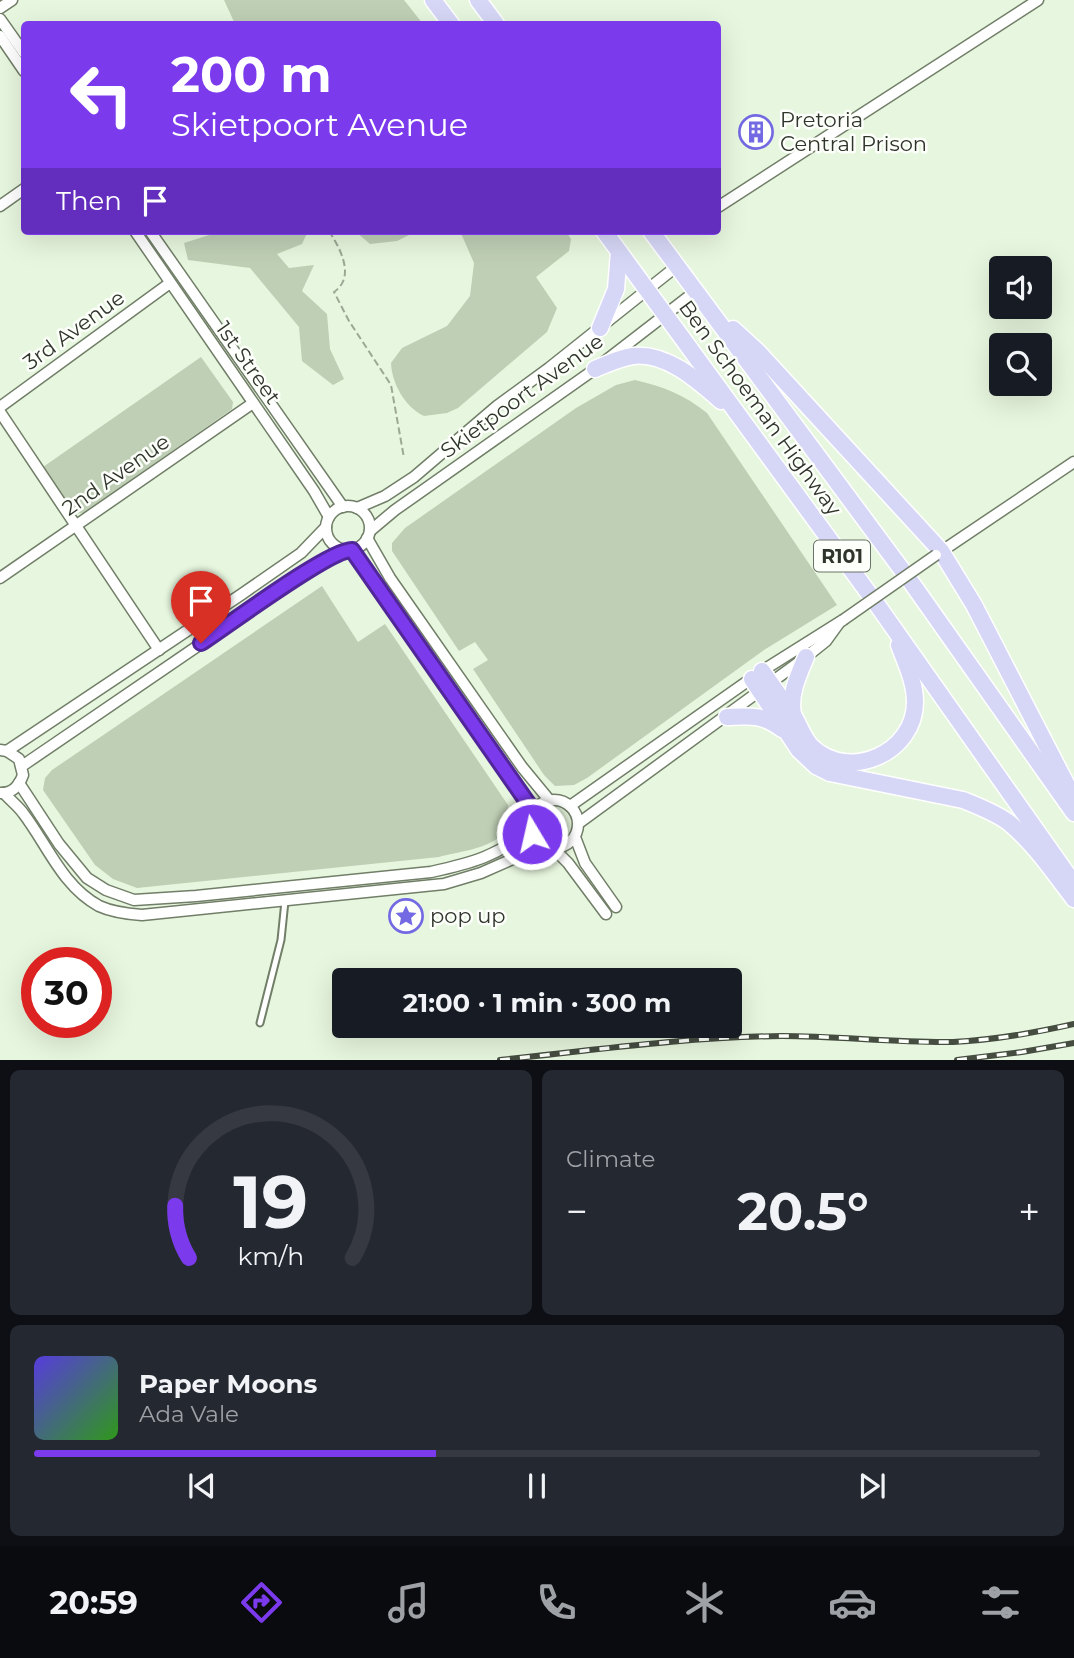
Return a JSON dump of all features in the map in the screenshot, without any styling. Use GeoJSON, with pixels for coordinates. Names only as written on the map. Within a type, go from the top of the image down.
{"type":"FeatureCollection","features":[{"type":"Feature","properties":{"kind":"main road"},"geometry":{"type":"LineString","coordinates":[[433,0],[449,21]]}},
{"type":"Feature","properties":{"kind":"main road"},"geometry":{"type":"LineString","coordinates":[[478,0],[494,21]]}},
{"type":"Feature","properties":{"kind":"main road","name":"Ben Schoeman Highway"},"geometry":{"type":"LineString","coordinates":[[607,235],[878,606],[1074,884]]}},
{"type":"Feature","properties":{"kind":"main road","name":"Ben Schoeman Highway"},"geometry":{"type":"LineString","coordinates":[[654,235],[911,582],[1074,813]]}},
{"type":"Feature","properties":{"kind":"main road"},"geometry":{"type":"LineString","coordinates":[[600,328],[616,289],[619,252]]}},
{"type":"Feature","properties":{"kind":"main road"},"geometry":{"type":"LineString","coordinates":[[700,296],[758,352],[938,553],[974,605],[1074,799]]}},
{"type":"Feature","properties":{"kind":"main road"},"geometry":{"type":"LineString","coordinates":[[595,369],[631,356],[661,359],[711,392],[746,424]]}},
{"type":"Feature","properties":{"kind":"main road"},"geometry":{"type":"LineString","coordinates":[[761,681],[793,715],[812,747],[825,756],[846,762],[876,759],[901,742],[912,722],[915,703],[912,680],[898,641],[878,606]]}},
{"type":"Feature","properties":{"kind":"main road"},"geometry":{"type":"LineString","coordinates":[[793,715],[796,682],[806,657]]}},
{"type":"Feature","properties":{"kind":"main road"},"geometry":{"type":"LineString","coordinates":[[761,681],[789,735],[808,758],[830,773],[916,789],[984,808],[1007,822],[1074,898]]}},
{"type":"Feature","properties":{"kind":"main road"},"geometry":{"type":"LineString","coordinates":[[727,717],[766,718],[789,735]]}},
{"type":"Feature","properties":{"kind":"street"},"geometry":{"type":"LineString","coordinates":[[0,8],[12,0]]}},
{"type":"Feature","properties":{"kind":"street"},"geometry":{"type":"LineString","coordinates":[[721,205],[1038,0]]}},
{"type":"Feature","properties":{"kind":"street"},"geometry":{"type":"LineString","coordinates":[[0,19],[21,49]]}},
{"type":"Feature","properties":{"kind":"street"},"geometry":{"type":"LineString","coordinates":[[0,36],[21,67]]}},
{"type":"Feature","properties":{"kind":"street"},"geometry":{"type":"LineString","coordinates":[[0,206],[21,192]]}},
{"type":"Feature","properties":{"kind":"street","name":"1st Street"},"geometry":{"type":"LineString","coordinates":[[138,235],[314,491],[328,522]]}},
{"type":"Feature","properties":{"kind":"street","name":"1st Street"},"geometry":{"type":"LineString","coordinates":[[153,235],[343,507]]}},
{"type":"Feature","properties":{"kind":"street","name":"Skietpoort Avenue"},"geometry":{"type":"LineString","coordinates":[[357,508],[385,496],[414,477],[497,406],[600,328],[677,265]]}},
{"type":"Feature","properties":{"kind":"street","name":"3rd Avenue"},"geometry":{"type":"LineString","coordinates":[[0,410],[170,283]]}},
{"type":"Feature","properties":{"kind":"street","name":"Skietpoort Avenue"},"geometry":{"type":"LineString","coordinates":[[369,535],[395,510],[595,369],[665,314],[700,296]]}},
{"type":"Feature","properties":{"kind":"street","name":"2nd Avenue"},"geometry":{"type":"LineString","coordinates":[[0,578],[253,403]]}},
{"type":"Feature","properties":{"kind":"street"},"geometry":{"type":"LineString","coordinates":[[0,410],[159,650]]}},
{"type":"Feature","properties":{"kind":"street"},"geometry":{"type":"LineString","coordinates":[[579,823],[727,717],[761,681],[827,628],[1074,462]]}},
{"type":"Feature","properties":{"kind":"street"},"geometry":{"type":"LineString","coordinates":[[2,750],[159,650],[301,553],[343,507],[357,508],[368,518],[369,535],[390,579],[522,767],[550,800]]}},
{"type":"Feature","properties":{"kind":"street"},"geometry":{"type":"LineString","coordinates":[[328,522],[329,539],[338,548],[348,550],[534,812]]}},
{"type":"Feature","properties":{"kind":"street"},"geometry":{"type":"LineString","coordinates":[[22,766],[312,568],[348,550],[358,548],[369,535]]}},
{"type":"Feature","properties":{"kind":"street"},"geometry":{"type":"LineString","coordinates":[[570,806],[761,681],[806,657],[826,641],[841,621]]}},
{"type":"Feature","properties":{"kind":"street"},"geometry":{"type":"LineString","coordinates":[[2,750],[14,754],[22,766],[23,775],[13,790],[2,793]]}},
{"type":"Feature","properties":{"kind":"street"},"geometry":{"type":"LineString","coordinates":[[19,783],[59,844],[87,878],[106,890],[134,900],[431,872],[460,866],[504,850],[530,829]]}},
{"type":"Feature","properties":{"kind":"street"},"geometry":{"type":"LineString","coordinates":[[2,793],[23,812],[59,868],[77,890],[100,906],[124,914],[142,915],[444,884],[481,873],[547,847],[564,847],[575,837],[579,823],[576,814],[564,802],[550,800],[538,807],[530,829],[534,838],[547,847],[568,863],[606,914]]}},
{"type":"Feature","properties":{"kind":"street"},"geometry":{"type":"LineString","coordinates":[[575,837],[585,863],[616,907]]}},
{"type":"Feature","properties":{"kind":"lane"},"geometry":{"type":"LineString","coordinates":[[260,1023],[281,940],[285,901]]}},
{"type":"Feature","properties":{"kind":"path"},"geometry":{"type":"LineString","coordinates":[[331,235],[343,254],[344,274],[341,288],[334,292],[349,321],[391,384],[404,458]]}},
{"type":"Feature","properties":{"kind":"green space"},"geometry":{"type":"Polygon","coordinates":[[[224,0],[404,0],[421,21],[234,21],[224,0]]]}},
{"type":"Feature","properties":{"kind":"green space"},"geometry":{"type":"Polygon","coordinates":[[[209,235],[306,235],[302,244],[277,254],[289,268],[314,265],[302,291],[327,314],[330,349],[344,379],[333,385],[302,361],[299,327],[250,268],[188,260],[184,243],[209,235]]]}},
{"type":"Feature","properties":{"kind":"green space"},"geometry":{"type":"Polygon","coordinates":[[[360,235],[409,235],[397,241],[370,244],[360,235]]]}},
{"type":"Feature","properties":{"kind":"green space"},"geometry":{"type":"Polygon","coordinates":[[[462,235],[568,235],[571,239],[569,251],[536,277],[557,308],[547,332],[458,408],[447,413],[424,416],[405,401],[394,379],[391,363],[402,348],[447,326],[470,296],[474,263],[462,235]]]}},
{"type":"Feature","properties":{"kind":"green space"},"geometry":{"type":"Polygon","coordinates":[[[201,357],[233,402],[232,409],[84,513],[74,514],[43,467],[201,357]]]}},
{"type":"Feature","properties":{"kind":"green space"},"geometry":{"type":"Polygon","coordinates":[[[635,380],[673,392],[707,413],[837,605],[764,650],[587,778],[574,785],[555,786],[544,775],[473,669],[488,660],[475,642],[459,651],[392,551],[392,543],[405,528],[576,408],[616,385],[635,380]]]}},
{"type":"Feature","properties":{"kind":"green space"},"geometry":{"type":"Polygon","coordinates":[[[322,586],[358,642],[385,624],[508,805],[509,819],[505,830],[488,844],[439,857],[137,888],[113,879],[95,865],[43,790],[45,778],[52,770],[322,586]]]}},
{"type":"Feature","properties":{"kind":"railway"},"geometry":{"type":"LineString","coordinates":[[500,1060],[747,1037],[803,1036],[953,1042],[1014,1036],[1074,1024]]}},
{"type":"Feature","properties":{"kind":"railway"},"geometry":{"type":"LineString","coordinates":[[957,1060],[1074,1043]]}},
{"type":"Feature","properties":{"kind":"place","name":"Pretoria Central Prison"},"geometry":{"type":"Point","coordinates":[756,132]}},
{"type":"Feature","properties":{"kind":"place","name":"pop up"},"geometry":{"type":"Point","coordinates":[406,916]}},
{"type":"Feature","properties":{"kind":"route"},"geometry":{"type":"LineString","coordinates":[[201,643],[312,568],[344,550],[352,550],[534,812],[530,820],[532,834]]}}]}
